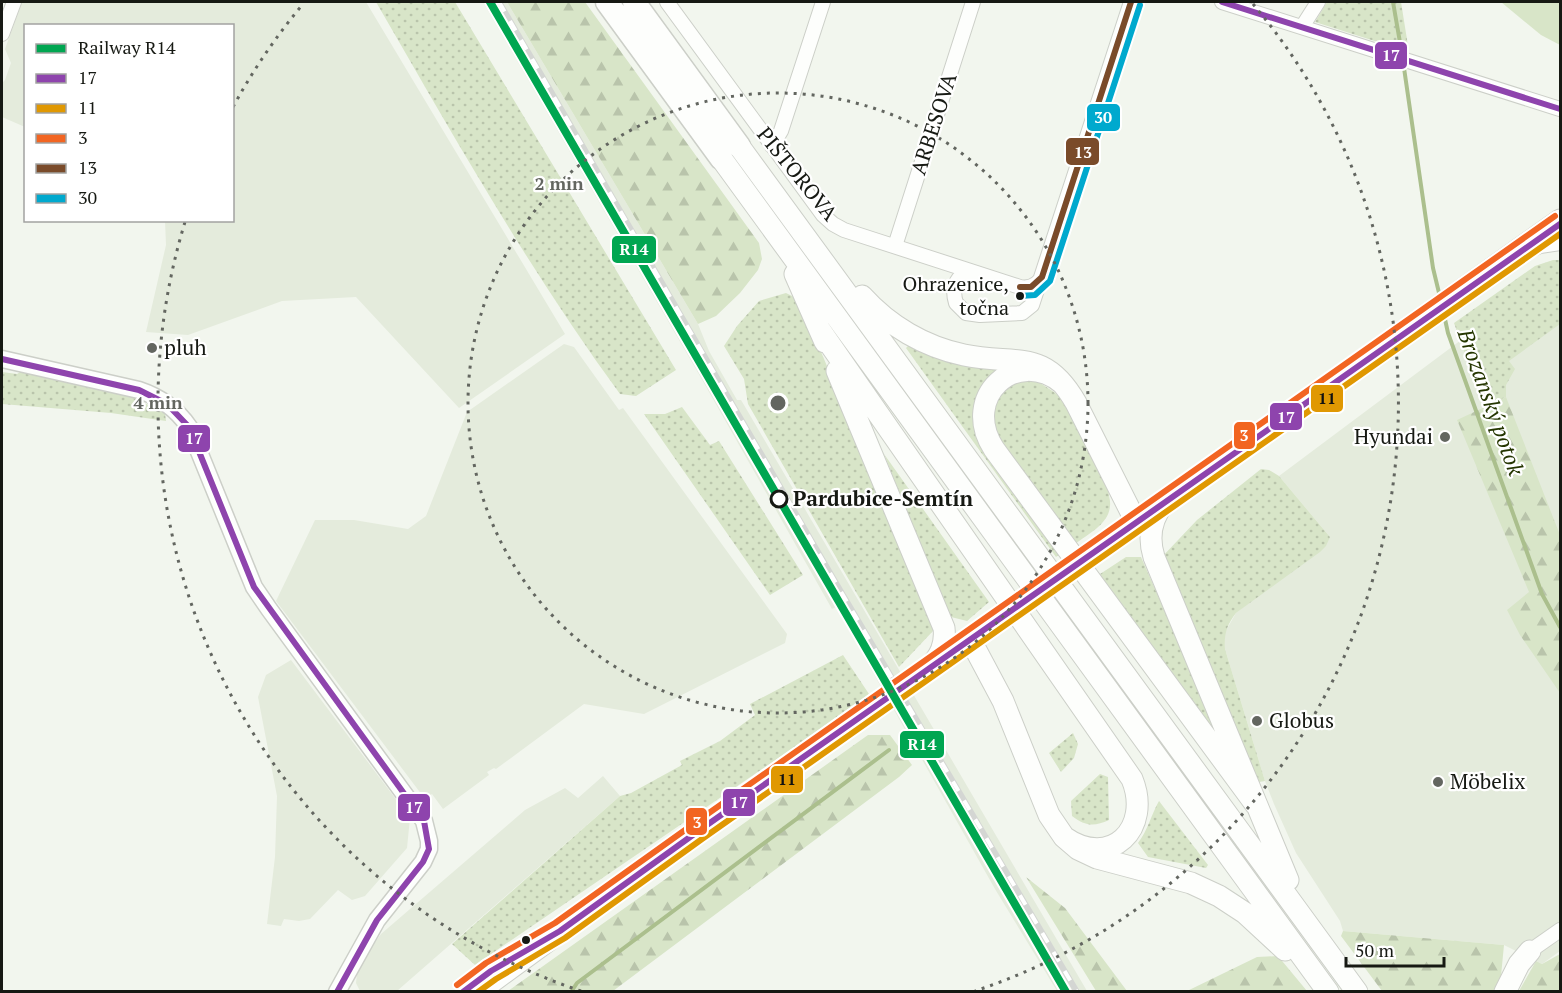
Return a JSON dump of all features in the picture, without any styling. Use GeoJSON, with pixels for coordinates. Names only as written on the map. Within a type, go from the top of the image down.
{"type":"FeatureCollection","features":[{"type":"Feature","properties":{"kind":"highway"},"geometry":{"type":"LineString","coordinates":[[607,2],[730,152]]}},
{"type":"Feature","properties":{"kind":"highway"},"geometry":{"type":"LineString","coordinates":[[634,2],[730,152]]}},
{"type":"Feature","properties":{"kind":"main road"},"geometry":{"type":"LineString","coordinates":[[730,152],[870,305],[888,321],[935,347],[985,359],[1021,360],[1036,363],[1048,369],[1062,383],[1076,403],[1136,522]]}},
{"type":"Feature","properties":{"kind":"main road"},"geometry":{"type":"LineString","coordinates":[[730,152],[778,236],[820,330],[944,628],[942,650],[938,659],[929,668]]}},
{"type":"Feature","properties":{"kind":"main road"},"geometry":{"type":"LineString","coordinates":[[478,992],[861,716],[1560,222]]}},
{"type":"Feature","properties":{"kind":"main road"},"geometry":{"type":"LineString","coordinates":[[796,224],[1357,992]]}},
{"type":"Feature","properties":{"kind":"main road"},"geometry":{"type":"LineString","coordinates":[[778,236],[1326,989]]}},
{"type":"Feature","properties":{"kind":"main road"},"geometry":{"type":"LineString","coordinates":[[820,330],[1132,779],[1138,796],[1137,814],[1130,830],[1119,842],[1094,850],[1078,846],[1064,837]]}},
{"type":"Feature","properties":{"kind":"main road"},"geometry":{"type":"LineString","coordinates":[[1062,383],[1052,375],[1036,371],[1019,372],[1004,379],[995,386],[984,405],[982,416],[986,435],[1256,805]]}},
{"type":"Feature","properties":{"kind":"main road"},"geometry":{"type":"LineString","coordinates":[[1119,488],[1144,500],[1171,497]]}},
{"type":"Feature","properties":{"kind":"main road"},"geometry":{"type":"LineString","coordinates":[[1171,497],[1160,507],[1154,521],[1150,534],[1152,552],[1281,865],[1312,929]]}},
{"type":"Feature","properties":{"kind":"main road"},"geometry":{"type":"LineString","coordinates":[[970,639],[1003,701],[1049,815],[1064,837],[1078,849],[1097,858],[1191,883],[1220,896],[1257,923],[1326,989]]}},
{"type":"Feature","properties":{"kind":"main road"},"geometry":{"type":"LineString","coordinates":[[462,992],[492,971],[560,931]]}},
{"type":"Feature","properties":{"kind":"main road"},"geometry":{"type":"LineString","coordinates":[[1504,992],[1519,963],[1530,951]]}},
{"type":"Feature","properties":{"kind":"street"},"geometry":{"type":"LineString","coordinates":[[2,34],[14,2]]}},
{"type":"Feature","properties":{"kind":"street","name":"PIŠTOROVA"},"geometry":{"type":"LineString","coordinates":[[667,2],[828,220],[844,230],[1024,288],[1035,285],[1044,274]]}},
{"type":"Feature","properties":{"kind":"street"},"geometry":{"type":"LineString","coordinates":[[772,146],[781,131],[823,2]]}},
{"type":"Feature","properties":{"kind":"street","name":"ARBESOVA"},"geometry":{"type":"LineString","coordinates":[[895,246],[973,2]]}},
{"type":"Feature","properties":{"kind":"street"},"geometry":{"type":"LineString","coordinates":[[978,273],[968,272],[961,276],[954,285],[956,303],[966,313],[980,315],[1026,312],[1034,301],[1131,2]]}},
{"type":"Feature","properties":{"kind":"street"},"geometry":{"type":"LineString","coordinates":[[1222,2],[1560,109]]}},
{"type":"Feature","properties":{"kind":"street"},"geometry":{"type":"LineString","coordinates":[[1302,27],[1318,2]]}},
{"type":"Feature","properties":{"kind":"street"},"geometry":{"type":"LineString","coordinates":[[1492,270],[1530,250],[1560,243]]}},
{"type":"Feature","properties":{"kind":"street"},"geometry":{"type":"LineString","coordinates":[[2,359],[139,390],[160,399],[176,410],[189,427],[254,587],[424,821],[429,849],[423,862],[377,920],[337,992]]}},
{"type":"Feature","properties":{"kind":"street"},"geometry":{"type":"LineString","coordinates":[[1530,951],[1560,930]]}},
{"type":"Feature","properties":{"kind":"shaded area"},"geometry":{"type":"Polygon","coordinates":[[[22,2],[366,2],[565,334],[459,408],[356,297],[282,301],[188,335],[146,332],[166,245],[165,222],[234,222],[234,24],[24,24],[24,127],[2,117],[2,83],[11,63],[5,49],[22,2]]]}},
{"type":"Feature","properties":{"kind":"shaded area"},"geometry":{"type":"Polygon","coordinates":[[[483,2],[507,2],[698,324],[709,351],[737,400],[741,400],[744,405],[1087,991],[1057,991],[995,889],[836,607],[832,609],[483,2]]]}},
{"type":"Feature","properties":{"kind":"shaded area"},"geometry":{"type":"Polygon","coordinates":[[[1560,266],[1560,951],[1542,964],[1504,945],[1343,931],[1340,921],[1296,853],[1274,804],[1225,649],[1224,634],[1236,613],[1330,537],[1279,476],[1560,266]]]}},
{"type":"Feature","properties":{"kind":"shaded area"},"geometry":{"type":"Polygon","coordinates":[[[564,344],[574,347],[619,410],[623,408],[787,634],[785,643],[644,714],[584,704],[496,769],[487,772],[489,775],[443,809],[432,794],[425,799],[276,601],[315,520],[354,520],[408,529],[426,516],[467,412],[564,344]]]}},
{"type":"Feature","properties":{"kind":"shaded area"},"geometry":{"type":"Polygon","coordinates":[[[291,660],[410,818],[407,848],[365,896],[352,900],[338,890],[310,919],[299,921],[284,919],[281,926],[267,924],[275,857],[277,796],[258,697],[266,675],[291,660]]]}},
{"type":"Feature","properties":{"kind":"shaded area"},"geometry":{"type":"Polygon","coordinates":[[[603,776],[620,796],[397,991],[360,991],[356,983],[357,974],[367,953],[381,934],[525,810],[565,788],[578,798],[603,776]]]}},
{"type":"Feature","properties":{"kind":"green space"},"geometry":{"type":"Polygon","coordinates":[[[376,2],[455,2],[676,370],[636,396],[620,394],[523,251],[376,2]]]}},
{"type":"Feature","properties":{"kind":"green space"},"geometry":{"type":"Polygon","coordinates":[[[507,2],[585,2],[759,243],[762,259],[758,270],[740,293],[716,316],[698,324],[507,2]]]}},
{"type":"Feature","properties":{"kind":"green space"},"geometry":{"type":"Polygon","coordinates":[[[1327,2],[1401,2],[1409,52],[1315,22],[1327,2]]]}},
{"type":"Feature","properties":{"kind":"green space"},"geometry":{"type":"Polygon","coordinates":[[[1501,2],[1560,2],[1560,45],[1541,35],[1501,2]]]}},
{"type":"Feature","properties":{"kind":"green space"},"geometry":{"type":"Polygon","coordinates":[[[1560,260],[1560,324],[1509,361],[1515,369],[1506,385],[1506,397],[1484,407],[1454,323],[1535,266],[1560,260]]]}},
{"type":"Feature","properties":{"kind":"green space"},"geometry":{"type":"Polygon","coordinates":[[[786,293],[794,297],[804,311],[932,618],[933,631],[899,667],[748,404],[744,379],[724,346],[737,326],[759,301],[786,293]]]}},
{"type":"Feature","properties":{"kind":"green space"},"geometry":{"type":"Polygon","coordinates":[[[910,344],[1003,368],[977,404],[1062,553],[1056,557],[906,348],[910,344]]]}},
{"type":"Feature","properties":{"kind":"green space"},"geometry":{"type":"Polygon","coordinates":[[[22,371],[130,396],[165,413],[166,421],[111,413],[2,404],[2,372],[17,374],[22,371]]]}},
{"type":"Feature","properties":{"kind":"green space"},"geometry":{"type":"Polygon","coordinates":[[[1024,380],[1037,381],[1069,405],[1109,486],[1110,506],[1106,518],[1097,528],[1075,544],[994,436],[991,407],[999,393],[1012,383],[1024,380]]]}},
{"type":"Feature","properties":{"kind":"green space"},"geometry":{"type":"Polygon","coordinates":[[[1506,397],[1560,535],[1560,693],[1520,635],[1507,610],[1529,592],[1457,420],[1506,397]]]}},
{"type":"Feature","properties":{"kind":"green space"},"geometry":{"type":"Polygon","coordinates":[[[682,407],[710,445],[719,441],[803,575],[770,595],[644,414],[665,414],[682,407]]]}},
{"type":"Feature","properties":{"kind":"green space"},"geometry":{"type":"Polygon","coordinates":[[[884,454],[989,602],[967,621],[951,617],[945,607],[884,454]]]}},
{"type":"Feature","properties":{"kind":"green space"},"geometry":{"type":"Polygon","coordinates":[[[1261,469],[1269,470],[1279,476],[1330,537],[1320,552],[1236,613],[1227,630],[1225,649],[1265,781],[1259,782],[1253,780],[1161,558],[1197,520],[1261,469]]]}},
{"type":"Feature","properties":{"kind":"green space"},"geometry":{"type":"Polygon","coordinates":[[[1126,557],[1141,557],[1229,757],[1097,576],[1126,557]]]}},
{"type":"Feature","properties":{"kind":"green space"},"geometry":{"type":"Polygon","coordinates":[[[843,655],[869,694],[475,965],[452,944],[620,796],[631,793],[682,765],[680,761],[720,741],[755,715],[750,704],[843,655]]]}},
{"type":"Feature","properties":{"kind":"green space"},"geometry":{"type":"Polygon","coordinates":[[[1073,733],[1078,744],[1074,758],[1061,772],[1049,753],[1073,733]]]}},
{"type":"Feature","properties":{"kind":"green space"},"geometry":{"type":"Polygon","coordinates":[[[868,735],[890,735],[912,765],[613,991],[508,991],[868,735]]]}},
{"type":"Feature","properties":{"kind":"green space"},"geometry":{"type":"Polygon","coordinates":[[[1100,774],[1108,777],[1109,820],[1099,824],[1085,824],[1072,816],[1071,801],[1100,774]]]}},
{"type":"Feature","properties":{"kind":"green space"},"geometry":{"type":"Polygon","coordinates":[[[1159,801],[1208,865],[1206,868],[1148,857],[1138,843],[1159,801]]]}},
{"type":"Feature","properties":{"kind":"green space"},"geometry":{"type":"Polygon","coordinates":[[[1026,877],[1065,908],[1127,991],[1096,991],[1026,877]]]}},
{"type":"Feature","properties":{"kind":"green space"},"geometry":{"type":"Polygon","coordinates":[[[1343,931],[1504,945],[1501,976],[1496,991],[1382,991],[1341,936],[1343,931]]]}},
{"type":"Feature","properties":{"kind":"green space"},"geometry":{"type":"Polygon","coordinates":[[[1560,954],[1560,991],[1519,991],[1536,961],[1542,964],[1560,954]]]}},
{"type":"Feature","properties":{"kind":"green space"},"geometry":{"type":"Polygon","coordinates":[[[1278,956],[1307,991],[1185,992],[1257,957],[1278,956]]]}},
{"type":"Feature","properties":{"kind":"waterway","name":"Brozanský potok"},"geometry":{"type":"LineString","coordinates":[[1393,2],[1402,54]]}},
{"type":"Feature","properties":{"kind":"waterway","name":"Brozanský potok"},"geometry":{"type":"LineString","coordinates":[[1403,61],[1433,268],[1440,297]]}},
{"type":"Feature","properties":{"kind":"waterway","name":"Brozanský potok"},"geometry":{"type":"LineString","coordinates":[[1443,310],[1448,333],[1542,594],[1560,627]]}},
{"type":"Feature","properties":{"kind":"waterway"},"geometry":{"type":"LineString","coordinates":[[571,992],[577,983],[889,750]]}},
{"type":"Feature","properties":{"kind":"railway"},"geometry":{"type":"LineString","coordinates":[[499,2],[840,590],[1077,992]]}},
{"type":"Feature","properties":{"kind":"rail line","name":"R14"},"geometry":{"type":"LineString","coordinates":[[490,2],[1066,992]]}},
{"type":"Feature","properties":{"kind":"transit line","name":"13"},"geometry":{"type":"LineString","coordinates":[[1020,287],[1031,287],[1042,277],[1131,2]]}},
{"type":"Feature","properties":{"kind":"transit line","name":"17"},"geometry":{"type":"LineString","coordinates":[[1222,2],[1560,109]]}},
{"type":"Feature","properties":{"kind":"transit line","name":"30"},"geometry":{"type":"LineString","coordinates":[[1020,296],[1035,295],[1050,281],[1140,5]]}},
{"type":"Feature","properties":{"kind":"transit line","name":"3"},"geometry":{"type":"LineString","coordinates":[[457,985],[486,963],[555,923],[1555,216]]}},
{"type":"Feature","properties":{"kind":"transit line","name":"17"},"geometry":{"type":"LineString","coordinates":[[463,992],[491,971],[560,931],[1560,224]]}},
{"type":"Feature","properties":{"kind":"transit line","name":"11"},"geometry":{"type":"LineString","coordinates":[[478,992],[565,938],[1560,234]]}},
{"type":"Feature","properties":{"kind":"transit line","name":"17"},"geometry":{"type":"LineString","coordinates":[[2,359],[139,390],[167,404],[189,427],[254,587],[424,821],[429,849],[423,862],[377,920],[337,992]]}},
{"type":"Feature","properties":{"kind":"place","name":"Ohrazenice, točna"},"geometry":{"type":"Point","coordinates":[1020,296]}},
{"type":"Feature","properties":{"kind":"place","name":"pluh"},"geometry":{"type":"Point","coordinates":[152,348]}},
{"type":"Feature","properties":{"kind":"place","name":"Hyundai"},"geometry":{"type":"Point","coordinates":[1445,437]}},
{"type":"Feature","properties":{"kind":"place","name":"Pardubice-Semtín"},"geometry":{"type":"Point","coordinates":[779,499]}},
{"type":"Feature","properties":{"kind":"place","name":"Globus"},"geometry":{"type":"Point","coordinates":[1257,721]}},
{"type":"Feature","properties":{"kind":"place","name":"Möbelix"},"geometry":{"type":"Point","coordinates":[1438,782]}}]}
